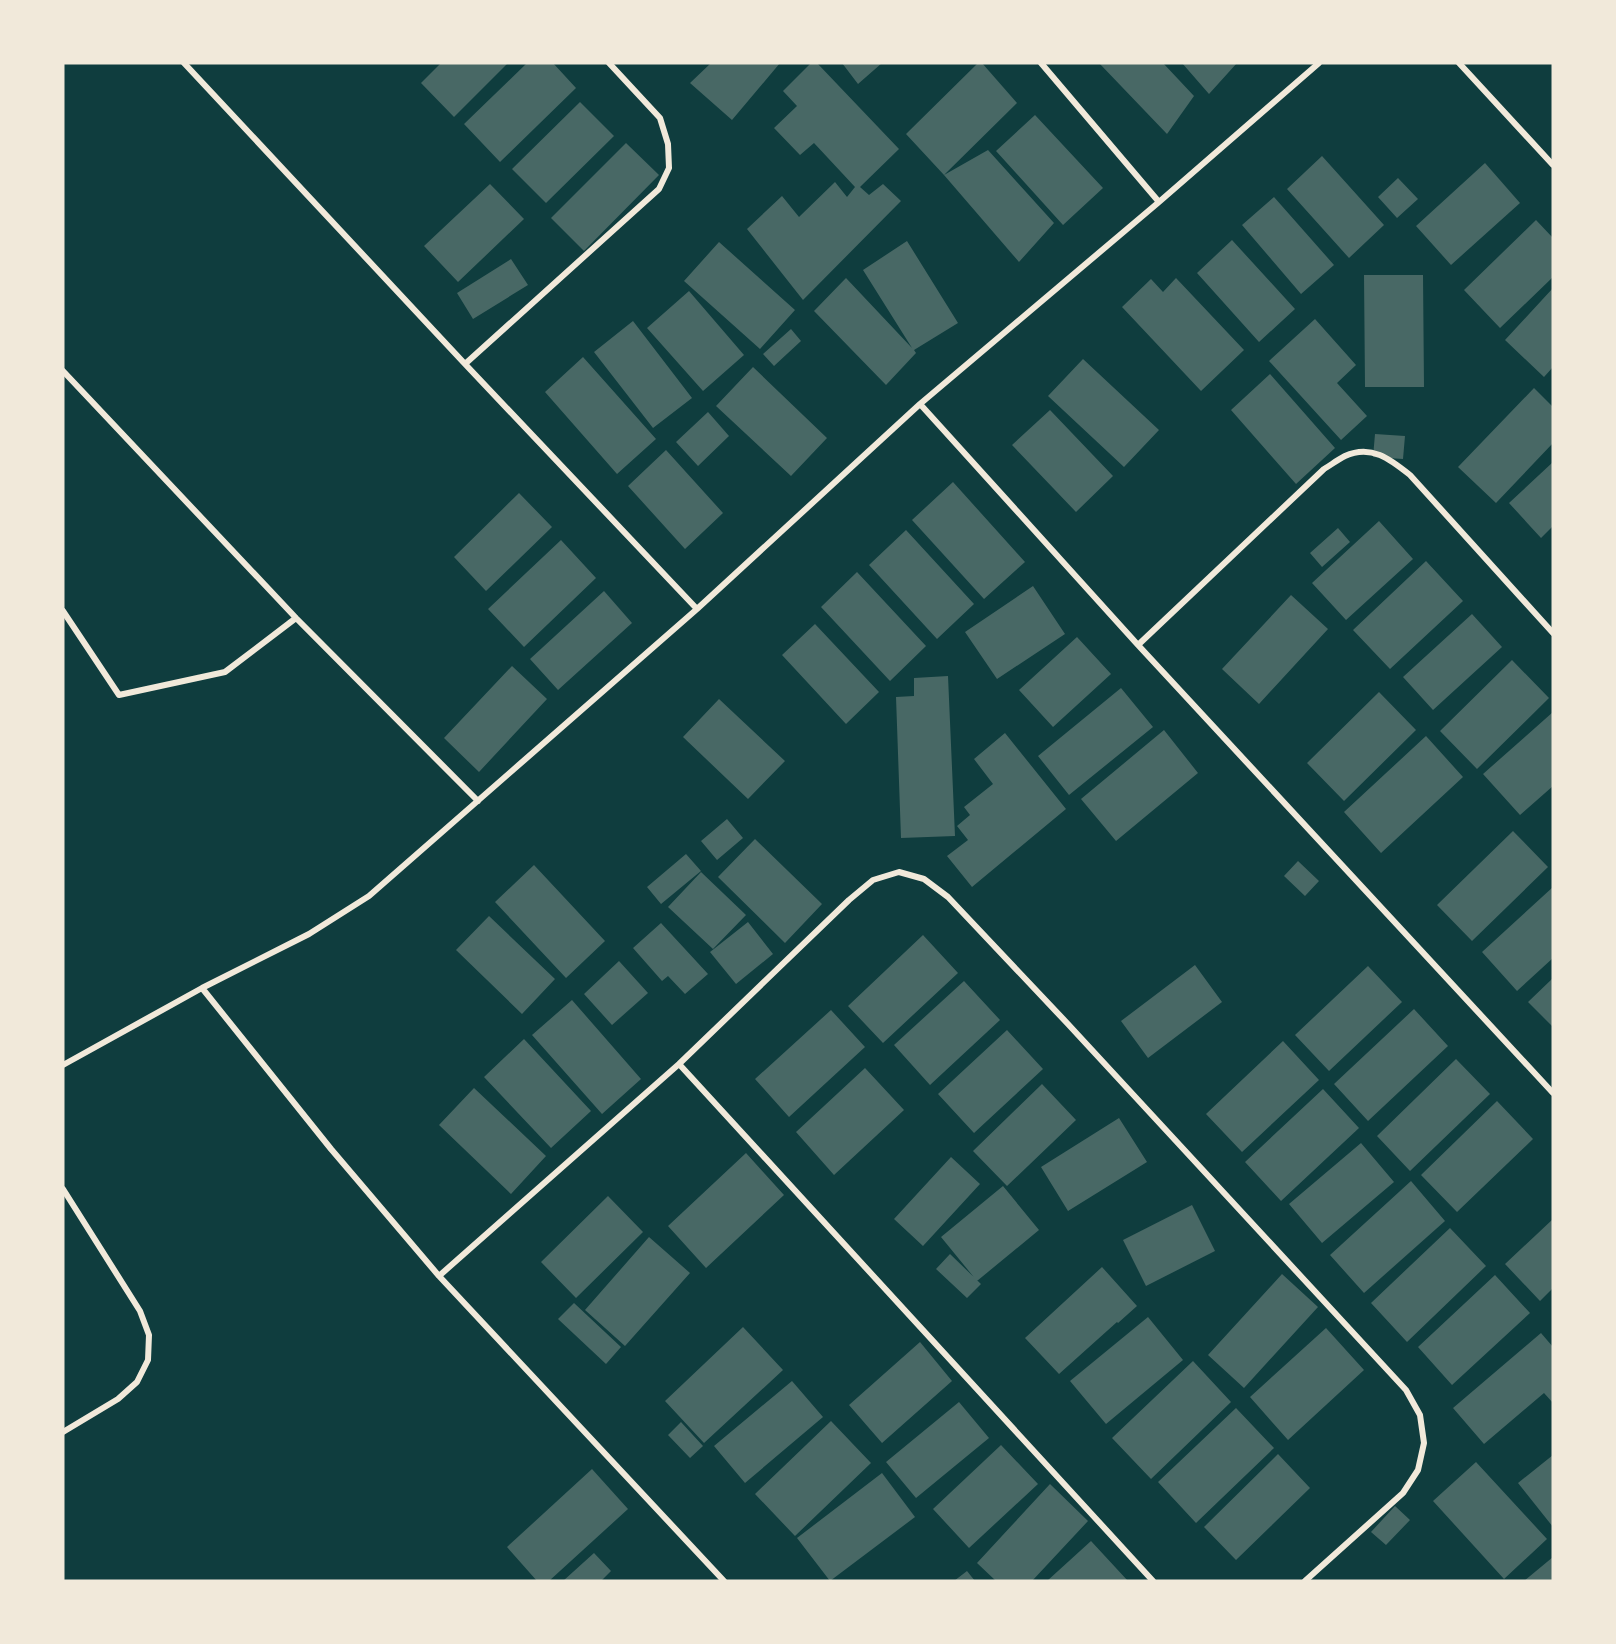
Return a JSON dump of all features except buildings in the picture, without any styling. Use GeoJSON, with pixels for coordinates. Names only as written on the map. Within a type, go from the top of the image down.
{"type":"FeatureCollection","features":[{"type":"Feature","properties":{"kind":"street"},"geometry":{"type":"LineString","coordinates":[[184,63],[697,609]]}},
{"type":"Feature","properties":{"kind":"street"},"geometry":{"type":"LineString","coordinates":[[465,364],[659,189],[669,168],[668,144],[660,118],[609,63]]}},
{"type":"Feature","properties":{"kind":"street"},"geometry":{"type":"LineString","coordinates":[[1041,63],[1159,202]]}},
{"type":"Feature","properties":{"kind":"street"},"geometry":{"type":"LineString","coordinates":[[63,1065],[202,988],[309,934],[369,896],[697,609],[920,404],[1319,63]]}},
{"type":"Feature","properties":{"kind":"street"},"geometry":{"type":"LineString","coordinates":[[1459,63],[1553,165]]}},
{"type":"Feature","properties":{"kind":"street"},"geometry":{"type":"LineString","coordinates":[[63,371],[296,618],[478,801]]}},
{"type":"Feature","properties":{"kind":"street"},"geometry":{"type":"LineString","coordinates":[[920,404],[1138,645],[1553,1093]]}},
{"type":"Feature","properties":{"kind":"street"},"geometry":{"type":"LineString","coordinates":[[1138,645],[1324,469],[1345,456],[1365,451],[1388,458],[1410,475],[1553,633]]}},
{"type":"Feature","properties":{"kind":"street"},"geometry":{"type":"LineString","coordinates":[[63,610],[119,695],[225,672],[296,618]]}},
{"type":"Feature","properties":{"kind":"street"},"geometry":{"type":"LineString","coordinates":[[439,1276],[679,1064],[849,900],[873,880],[899,873],[924,879],[948,897],[1374,1355],[1406,1390],[1420,1415],[1424,1443],[1418,1470],[1403,1492],[1305,1581]]}},
{"type":"Feature","properties":{"kind":"street"},"geometry":{"type":"LineString","coordinates":[[202,988],[331,1149],[439,1276],[724,1581]]}},
{"type":"Feature","properties":{"kind":"street"},"geometry":{"type":"LineString","coordinates":[[679,1064],[1153,1581]]}},
{"type":"Feature","properties":{"kind":"street"},"geometry":{"type":"LineString","coordinates":[[63,1189],[140,1311],[149,1335],[148,1360],[137,1382],[118,1399],[63,1432]]}}]}
